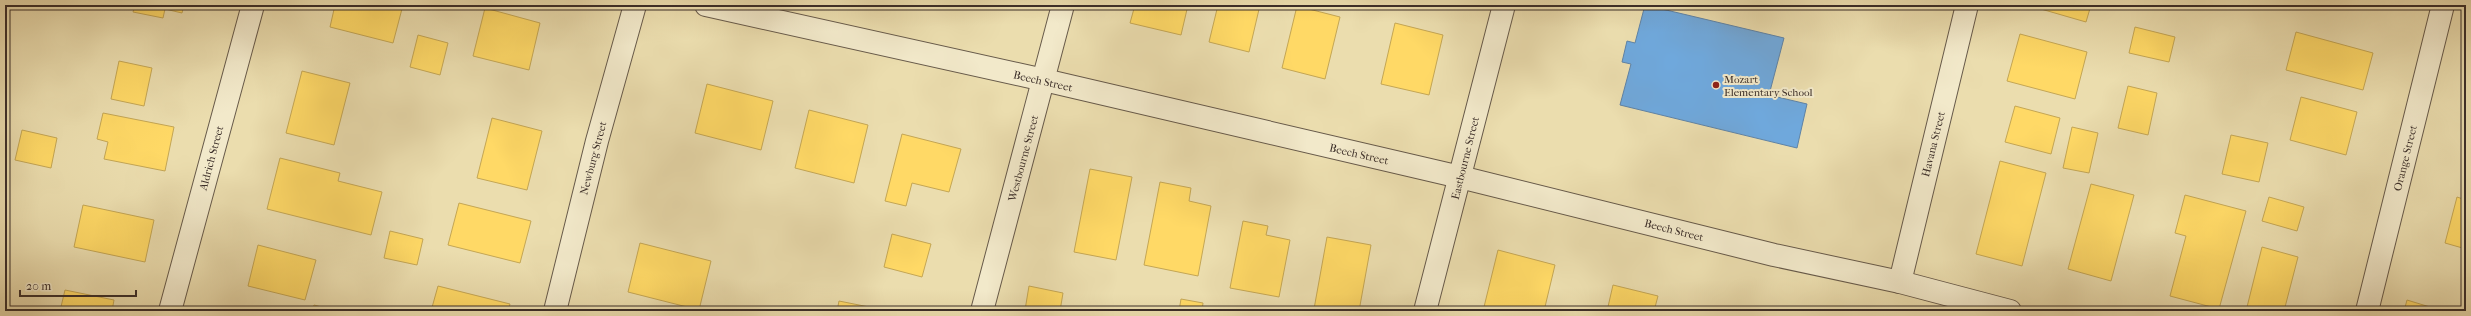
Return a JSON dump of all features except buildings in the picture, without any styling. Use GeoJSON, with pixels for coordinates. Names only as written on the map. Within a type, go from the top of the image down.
{"type":"FeatureCollection","features":[{"type":"Feature","properties":{"kind":"street","name":"Aldrich Street"},"geometry":{"type":"LineString","coordinates":[[170,311],[253,5]]}},
{"type":"Feature","properties":{"kind":"street","name":"Newburg Street"},"geometry":{"type":"LineString","coordinates":[[554,311],[597,141],[635,5]]}},
{"type":"Feature","properties":{"kind":"street","name":"Beech Street"},"geometry":{"type":"LineString","coordinates":[[706,5],[1044,80],[1460,178],[1774,255],[1900,282],[2010,311]]}},
{"type":"Feature","properties":{"kind":"street","name":"Westbourne Street"},"geometry":{"type":"LineString","coordinates":[[982,311],[1063,5]]}},
{"type":"Feature","properties":{"kind":"street","name":"Eastbourne Street"},"geometry":{"type":"LineString","coordinates":[[1425,311],[1504,5]]}},
{"type":"Feature","properties":{"kind":"street","name":"Havana Street"},"geometry":{"type":"LineString","coordinates":[[1900,282],[1967,5]]}},
{"type":"Feature","properties":{"kind":"street","name":"Orange Street"},"geometry":{"type":"LineString","coordinates":[[2366,311],[2443,5]]}},
{"type":"Feature","properties":{"kind":"place","name":"Mozart Elementary School"},"geometry":{"type":"Point","coordinates":[1716,85]}}]}
